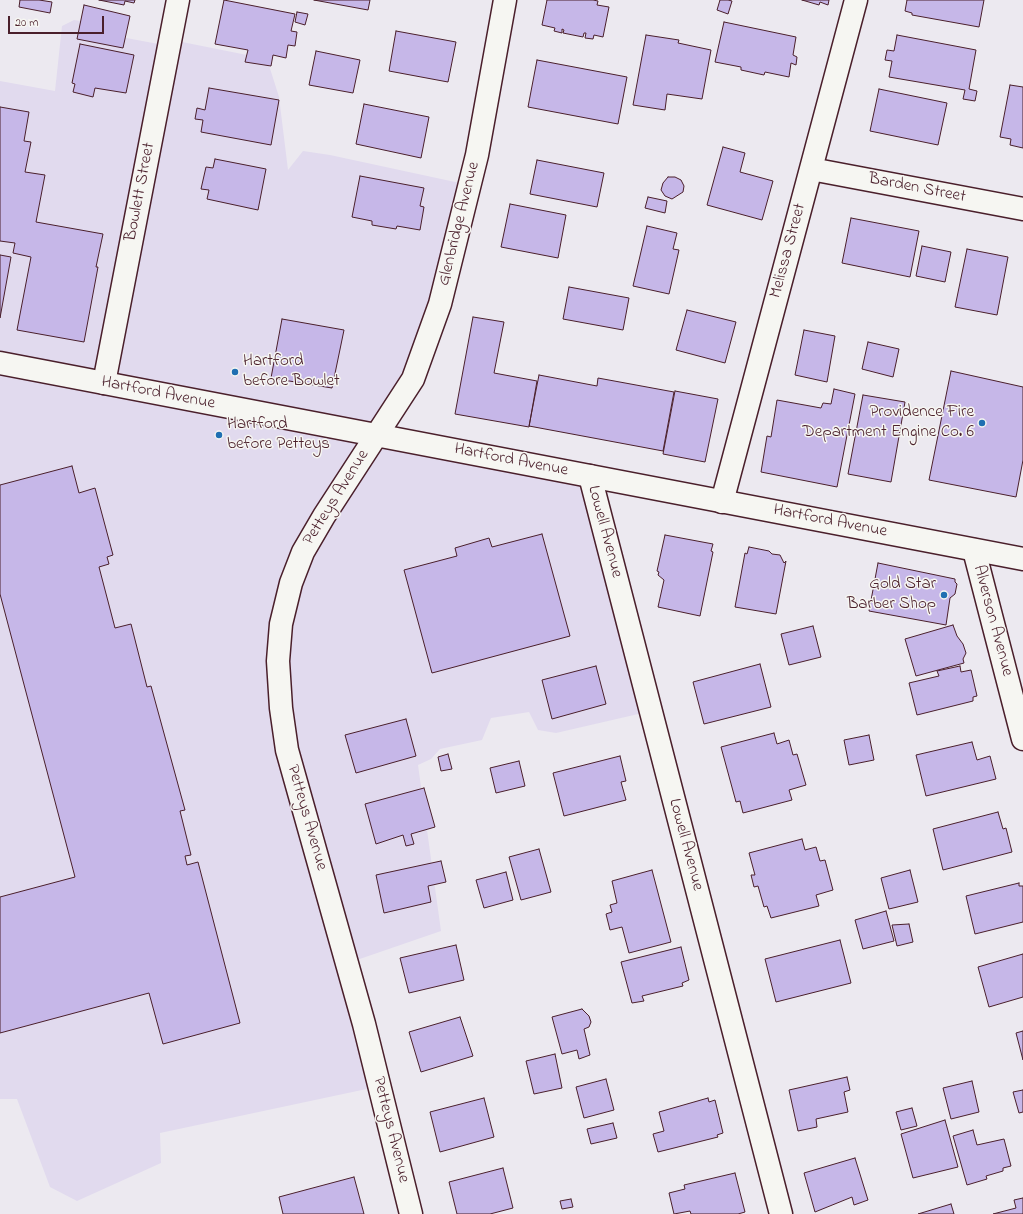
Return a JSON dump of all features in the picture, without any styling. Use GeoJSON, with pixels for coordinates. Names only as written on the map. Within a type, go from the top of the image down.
{"type":"FeatureCollection","features":[{"type":"Feature","properties":{"kind":"street","name":"Bowlett Street"},"geometry":{"type":"LineString","coordinates":[[104,383],[178,0]]}},
{"type":"Feature","properties":{"kind":"street","name":"Glenbridge Avenue"},"geometry":{"type":"LineString","coordinates":[[376,435],[413,379],[440,304],[477,155],[505,0]]}},
{"type":"Feature","properties":{"kind":"street","name":"Melissa Street"},"geometry":{"type":"LineString","coordinates":[[722,502],[856,0]]}},
{"type":"Feature","properties":{"kind":"street","name":"Barden Street"},"geometry":{"type":"LineString","coordinates":[[811,169],[1023,209]]}},
{"type":"Feature","properties":{"kind":"street","name":"Hartford Avenue"},"geometry":{"type":"LineString","coordinates":[[0,363],[1023,559]]}},
{"type":"Feature","properties":{"kind":"street","name":"Petteys Avenue"},"geometry":{"type":"LineString","coordinates":[[376,435],[324,516],[303,552],[291,584],[283,617],[278,661],[282,708],[288,750],[364,1024],[411,1214]]}},
{"type":"Feature","properties":{"kind":"street","name":"Lowell Avenue"},"geometry":{"type":"LineString","coordinates":[[590,476],[781,1214]]}},
{"type":"Feature","properties":{"kind":"street","name":"Alverson Avenue"},"geometry":{"type":"LineString","coordinates":[[974,550],[1023,739]]}},
{"type":"Feature","properties":{"kind":"shaded area"},"geometry":{"type":"Polygon","coordinates":[[[74,20],[105,25],[121,37],[169,46],[177,41],[267,59],[279,97],[288,170],[303,151],[330,155],[469,185],[381,445],[396,450],[589,486],[647,712],[556,733],[538,730],[529,712],[491,718],[482,740],[440,749],[431,759],[418,765],[441,931],[351,962],[376,1087],[160,1133],[161,1163],[77,1201],[50,1187],[17,1099],[0,1099],[0,81],[55,91],[62,26],[74,20]]]}},
{"type":"Feature","properties":{"kind":"building"},"geometry":{"type":"Polygon","coordinates":[[[20,0],[52,2],[50,13],[19,7],[20,0]]]}},
{"type":"Feature","properties":{"kind":"building"},"geometry":{"type":"Polygon","coordinates":[[[99,0],[135,0],[134,3],[125,1],[124,5],[99,0]]]}},
{"type":"Feature","properties":{"kind":"building"},"geometry":{"type":"Polygon","coordinates":[[[224,0],[295,14],[291,31],[297,32],[295,46],[288,45],[286,58],[273,55],[271,66],[245,62],[248,50],[215,44],[224,0]]]}},
{"type":"Feature","properties":{"kind":"building"},"geometry":{"type":"Polygon","coordinates":[[[314,0],[370,0],[368,10],[314,0]]]}},
{"type":"Feature","properties":{"kind":"building"},"geometry":{"type":"Polygon","coordinates":[[[547,0],[593,0],[598,1],[597,5],[609,7],[603,37],[594,35],[593,39],[585,38],[586,33],[584,33],[583,37],[563,33],[564,30],[562,29],[562,33],[554,31],[555,28],[542,25],[547,0]]]}},
{"type":"Feature","properties":{"kind":"building"},"geometry":{"type":"Polygon","coordinates":[[[720,0],[732,1],[728,14],[717,10],[720,0]]]}},
{"type":"Feature","properties":{"kind":"building"},"geometry":{"type":"Polygon","coordinates":[[[802,0],[829,0],[828,5],[820,2],[819,5],[802,0]]]}},
{"type":"Feature","properties":{"kind":"building"},"geometry":{"type":"Polygon","coordinates":[[[907,0],[984,0],[979,27],[912,15],[912,13],[905,11],[907,0]]]}},
{"type":"Feature","properties":{"kind":"building"},"geometry":{"type":"Polygon","coordinates":[[[84,5],[130,16],[123,48],[77,39],[84,5]]]}},
{"type":"Feature","properties":{"kind":"building"},"geometry":{"type":"Polygon","coordinates":[[[297,12],[308,14],[305,25],[295,22],[297,12]]]}},
{"type":"Feature","properties":{"kind":"building"},"geometry":{"type":"Polygon","coordinates":[[[724,22],[796,37],[793,55],[797,57],[796,65],[791,63],[789,77],[765,72],[764,75],[741,70],[741,67],[715,62],[724,22]]]}},
{"type":"Feature","properties":{"kind":"building"},"geometry":{"type":"Polygon","coordinates":[[[396,31],[456,42],[448,82],[389,71],[396,31]]]}},
{"type":"Feature","properties":{"kind":"building"},"geometry":{"type":"Polygon","coordinates":[[[646,35],[679,40],[678,43],[711,50],[702,99],[667,94],[665,110],[633,105],[646,35]]]}},
{"type":"Feature","properties":{"kind":"building"},"geometry":{"type":"Polygon","coordinates":[[[897,35],[976,50],[969,89],[977,91],[975,101],[963,99],[965,90],[889,77],[892,61],[885,60],[887,50],[894,51],[897,35]]]}},
{"type":"Feature","properties":{"kind":"building"},"geometry":{"type":"Polygon","coordinates":[[[80,44],[134,55],[126,93],[95,88],[93,97],[73,92],[75,84],[72,83],[80,44]]]}},
{"type":"Feature","properties":{"kind":"building"},"geometry":{"type":"Polygon","coordinates":[[[316,51],[360,60],[353,93],[309,85],[316,51]]]}},
{"type":"Feature","properties":{"kind":"building"},"geometry":{"type":"Polygon","coordinates":[[[537,60],[627,77],[618,124],[528,107],[537,60]]]}},
{"type":"Feature","properties":{"kind":"building"},"geometry":{"type":"Polygon","coordinates":[[[1010,85],[1023,87],[1023,148],[1010,145],[1011,139],[1000,137],[1010,85]]]}},
{"type":"Feature","properties":{"kind":"building"},"geometry":{"type":"Polygon","coordinates":[[[209,88],[279,100],[271,145],[201,132],[203,120],[195,119],[197,108],[205,110],[209,88]]]}},
{"type":"Feature","properties":{"kind":"building"},"geometry":{"type":"Polygon","coordinates":[[[879,89],[947,103],[938,145],[870,131],[879,89]]]}},
{"type":"Feature","properties":{"kind":"building"},"geometry":{"type":"Polygon","coordinates":[[[364,104],[429,117],[421,158],[356,144],[364,104]]]}},
{"type":"Feature","properties":{"kind":"building"},"geometry":{"type":"Polygon","coordinates":[[[0,107],[29,112],[24,141],[31,142],[25,172],[45,175],[36,222],[103,234],[84,342],[17,330],[31,257],[13,253],[15,243],[0,241],[0,107]]]}},
{"type":"Feature","properties":{"kind":"building"},"geometry":{"type":"Polygon","coordinates":[[[723,147],[745,153],[740,172],[773,181],[762,220],[707,205],[723,147]]]}},
{"type":"Feature","properties":{"kind":"building"},"geometry":{"type":"Polygon","coordinates":[[[215,159],[266,169],[258,210],[207,199],[209,190],[201,189],[206,167],[213,168],[215,159]]]}},
{"type":"Feature","properties":{"kind":"building"},"geometry":{"type":"Polygon","coordinates":[[[537,160],[604,173],[597,207],[530,194],[537,160]]]}},
{"type":"Feature","properties":{"kind":"building"},"geometry":{"type":"Polygon","coordinates":[[[360,176],[424,188],[420,206],[424,207],[420,230],[397,226],[396,229],[372,225],[372,221],[352,217],[360,176]]]}},
{"type":"Feature","properties":{"kind":"building"},"geometry":{"type":"Polygon","coordinates":[[[668,177],[675,177],[681,180],[684,186],[683,192],[672,199],[665,196],[661,190],[663,183],[668,177]]]}},
{"type":"Feature","properties":{"kind":"building"},"geometry":{"type":"Polygon","coordinates":[[[648,197],[667,201],[665,213],[645,208],[648,197]]]}},
{"type":"Feature","properties":{"kind":"building"},"geometry":{"type":"Polygon","coordinates":[[[510,204],[566,215],[558,258],[501,247],[510,204]]]}},
{"type":"Feature","properties":{"kind":"building"},"geometry":{"type":"Polygon","coordinates":[[[851,218],[919,231],[910,277],[842,263],[851,218]]]}},
{"type":"Feature","properties":{"kind":"building"},"geometry":{"type":"Polygon","coordinates":[[[647,226],[677,233],[673,249],[679,250],[669,294],[633,286],[647,226]]]}},
{"type":"Feature","properties":{"kind":"building"},"geometry":{"type":"Polygon","coordinates":[[[922,246],[951,252],[945,282],[916,276],[922,246]]]}},
{"type":"Feature","properties":{"kind":"building"},"geometry":{"type":"Polygon","coordinates":[[[967,249],[1008,257],[997,315],[955,307],[967,249]]]}},
{"type":"Feature","properties":{"kind":"building"},"geometry":{"type":"Polygon","coordinates":[[[0,255],[11,257],[0,318],[0,255]]]}},
{"type":"Feature","properties":{"kind":"building"},"geometry":{"type":"Polygon","coordinates":[[[569,287],[629,298],[623,330],[563,319],[569,287]]]}},
{"type":"Feature","properties":{"kind":"building"},"geometry":{"type":"Polygon","coordinates":[[[687,310],[736,322],[725,363],[676,350],[687,310]]]}},
{"type":"Feature","properties":{"kind":"building"},"geometry":{"type":"Polygon","coordinates":[[[473,317],[504,322],[494,373],[537,381],[529,427],[455,414],[473,317]]]}},
{"type":"Feature","properties":{"kind":"building"},"geometry":{"type":"Polygon","coordinates":[[[282,319],[344,330],[332,388],[271,378],[282,319]]]}},
{"type":"Feature","properties":{"kind":"building"},"geometry":{"type":"Polygon","coordinates":[[[804,330],[835,336],[827,382],[795,375],[804,330]]]}},
{"type":"Feature","properties":{"kind":"building"},"geometry":{"type":"Polygon","coordinates":[[[868,342],[899,349],[893,377],[862,369],[868,342]]]}},
{"type":"Feature","properties":{"kind":"building","name":"Providence Fire Department Engine Co. 6"},"geometry":{"type":"Polygon","coordinates":[[[951,371],[1023,387],[1023,460],[1016,497],[929,480],[951,371]]]}},
{"type":"Feature","properties":{"kind":"building"},"geometry":{"type":"Polygon","coordinates":[[[539,375],[597,386],[598,378],[674,392],[663,451],[529,426],[539,375]]]}},
{"type":"Feature","properties":{"kind":"building"},"geometry":{"type":"Polygon","coordinates":[[[834,389],[855,394],[837,487],[761,472],[767,436],[771,437],[777,400],[821,408],[823,403],[831,404],[834,389]]]}},
{"type":"Feature","properties":{"kind":"building"},"geometry":{"type":"Polygon","coordinates":[[[675,391],[718,399],[705,462],[663,454],[675,391]]]}},
{"type":"Feature","properties":{"kind":"building"},"geometry":{"type":"Polygon","coordinates":[[[863,395],[905,402],[891,482],[848,474],[863,395]]]}},
{"type":"Feature","properties":{"kind":"building"},"geometry":{"type":"Polygon","coordinates":[[[72,466],[79,493],[95,488],[113,555],[107,557],[109,564],[99,567],[115,628],[131,624],[147,687],[151,686],[185,810],[180,811],[191,855],[185,856],[187,865],[198,862],[240,1023],[163,1044],[149,993],[0,1033],[0,897],[75,877],[0,594],[0,485],[72,466]]]}},
{"type":"Feature","properties":{"kind":"building"},"geometry":{"type":"Polygon","coordinates":[[[542,534],[570,636],[432,673],[404,570],[457,556],[455,548],[489,538],[492,547],[542,534]]]}},
{"type":"Feature","properties":{"kind":"building"},"geometry":{"type":"Polygon","coordinates":[[[665,535],[713,544],[711,551],[713,552],[700,616],[658,607],[664,580],[658,575],[659,572],[657,571],[665,535]]]}},
{"type":"Feature","properties":{"kind":"building"},"geometry":{"type":"Polygon","coordinates":[[[749,547],[780,555],[784,563],[786,561],[776,614],[735,607],[745,553],[747,554],[749,547]]]}},
{"type":"Feature","properties":{"kind":"building"},"geometry":{"type":"Polygon","coordinates":[[[878,563],[955,579],[957,584],[955,594],[950,598],[946,625],[869,611],[878,563]]]}},
{"type":"Feature","properties":{"kind":"building"},"geometry":{"type":"Polygon","coordinates":[[[953,625],[966,653],[963,659],[964,663],[916,676],[905,639],[953,625]]]}},
{"type":"Feature","properties":{"kind":"building"},"geometry":{"type":"Polygon","coordinates":[[[813,626],[821,657],[789,665],[781,634],[813,626]]]}},
{"type":"Feature","properties":{"kind":"building"},"geometry":{"type":"Polygon","coordinates":[[[760,664],[771,707],[704,724],[693,682],[760,664]]]}},
{"type":"Feature","properties":{"kind":"building"},"geometry":{"type":"Polygon","coordinates":[[[596,666],[606,704],[552,719],[542,680],[596,666]]]}},
{"type":"Feature","properties":{"kind":"building"},"geometry":{"type":"Polygon","coordinates":[[[960,666],[961,672],[971,670],[977,696],[973,697],[973,701],[917,715],[909,683],[939,676],[937,671],[960,666]]]}},
{"type":"Feature","properties":{"kind":"building"},"geometry":{"type":"Polygon","coordinates":[[[406,719],[416,756],[356,773],[345,735],[406,719]]]}},
{"type":"Feature","properties":{"kind":"building"},"geometry":{"type":"Polygon","coordinates":[[[774,733],[777,744],[789,740],[793,755],[797,754],[806,785],[789,790],[792,800],[743,813],[740,801],[736,802],[721,747],[774,733]]]}},
{"type":"Feature","properties":{"kind":"building"},"geometry":{"type":"Polygon","coordinates":[[[869,735],[874,760],[849,765],[844,740],[869,735]]]}},
{"type":"Feature","properties":{"kind":"building"},"geometry":{"type":"Polygon","coordinates":[[[972,742],[977,760],[990,756],[996,779],[926,796],[916,755],[972,742]]]}},
{"type":"Feature","properties":{"kind":"building"},"geometry":{"type":"Polygon","coordinates":[[[448,754],[452,769],[441,771],[438,757],[448,754]]]}},
{"type":"Feature","properties":{"kind":"building"},"geometry":{"type":"Polygon","coordinates":[[[620,756],[626,781],[621,782],[626,800],[564,816],[553,773],[620,756]]]}},
{"type":"Feature","properties":{"kind":"building"},"geometry":{"type":"Polygon","coordinates":[[[519,761],[525,786],[496,793],[490,768],[519,761]]]}},
{"type":"Feature","properties":{"kind":"building"},"geometry":{"type":"Polygon","coordinates":[[[424,788],[435,827],[411,834],[414,844],[406,846],[403,835],[376,844],[365,804],[424,788]]]}},
{"type":"Feature","properties":{"kind":"building"},"geometry":{"type":"Polygon","coordinates":[[[998,812],[1003,829],[1006,828],[1012,852],[943,870],[933,829],[998,812]]]}},
{"type":"Feature","properties":{"kind":"building"},"geometry":{"type":"Polygon","coordinates":[[[802,839],[805,850],[816,847],[820,861],[825,860],[833,890],[816,895],[819,906],[771,918],[767,906],[764,907],[758,886],[754,887],[751,875],[755,875],[749,853],[802,839]]]}},
{"type":"Feature","properties":{"kind":"building"},"geometry":{"type":"Polygon","coordinates":[[[539,849],[551,892],[521,900],[509,857],[539,849]]]}},
{"type":"Feature","properties":{"kind":"building"},"geometry":{"type":"Polygon","coordinates":[[[441,861],[446,882],[428,886],[431,902],[384,913],[376,875],[441,861]]]}},
{"type":"Feature","properties":{"kind":"building"},"geometry":{"type":"Polygon","coordinates":[[[652,870],[671,942],[629,953],[622,927],[610,930],[606,914],[612,912],[610,905],[617,903],[612,881],[652,870]]]}},
{"type":"Feature","properties":{"kind":"building"},"geometry":{"type":"Polygon","coordinates":[[[910,870],[918,902],[889,909],[881,878],[910,870]]]}},
{"type":"Feature","properties":{"kind":"building"},"geometry":{"type":"Polygon","coordinates":[[[506,872],[513,900],[484,908],[476,880],[506,872]]]}},
{"type":"Feature","properties":{"kind":"building"},"geometry":{"type":"Polygon","coordinates":[[[1019,883],[1019,886],[1023,886],[1023,922],[975,934],[966,896],[1019,883]]]}},
{"type":"Feature","properties":{"kind":"building"},"geometry":{"type":"Polygon","coordinates":[[[886,911],[894,941],[863,949],[855,920],[886,911]]]}},
{"type":"Feature","properties":{"kind":"building"},"geometry":{"type":"Polygon","coordinates":[[[909,924],[913,942],[897,946],[892,925],[909,924]]]}},
{"type":"Feature","properties":{"kind":"building"},"geometry":{"type":"Polygon","coordinates":[[[840,940],[851,983],[776,1002],[765,959],[840,940]]]}},
{"type":"Feature","properties":{"kind":"building"},"geometry":{"type":"Polygon","coordinates":[[[456,945],[464,980],[409,993],[400,958],[456,945]]]}},
{"type":"Feature","properties":{"kind":"building"},"geometry":{"type":"Polygon","coordinates":[[[681,947],[689,980],[682,983],[683,986],[642,996],[644,1001],[632,1003],[621,962],[681,947]]]}},
{"type":"Feature","properties":{"kind":"building"},"geometry":{"type":"Polygon","coordinates":[[[1023,954],[1023,997],[989,1007],[978,967],[1023,954]]]}},
{"type":"Feature","properties":{"kind":"building"},"geometry":{"type":"Polygon","coordinates":[[[582,1009],[589,1016],[591,1022],[589,1027],[584,1029],[590,1055],[579,1059],[577,1050],[562,1054],[552,1017],[582,1009]]]}},
{"type":"Feature","properties":{"kind":"building"},"geometry":{"type":"Polygon","coordinates":[[[460,1017],[473,1056],[421,1072],[409,1032],[460,1017]]]}},
{"type":"Feature","properties":{"kind":"building"},"geometry":{"type":"Polygon","coordinates":[[[1023,1031],[1023,1060],[1016,1033],[1023,1031]]]}},
{"type":"Feature","properties":{"kind":"building"},"geometry":{"type":"Polygon","coordinates":[[[555,1054],[562,1088],[534,1094],[526,1061],[555,1054]]]}},
{"type":"Feature","properties":{"kind":"building"},"geometry":{"type":"Polygon","coordinates":[[[847,1077],[850,1090],[844,1092],[848,1112],[816,1119],[817,1127],[798,1131],[789,1090],[847,1077]]]}},
{"type":"Feature","properties":{"kind":"building"},"geometry":{"type":"Polygon","coordinates":[[[606,1079],[614,1110],[584,1118],[576,1087],[606,1079]]]}},
{"type":"Feature","properties":{"kind":"building"},"geometry":{"type":"Polygon","coordinates":[[[972,1081],[979,1112],[951,1119],[943,1088],[972,1081]]]}},
{"type":"Feature","properties":{"kind":"building"},"geometry":{"type":"Polygon","coordinates":[[[1023,1090],[1023,1112],[1019,1113],[1013,1092],[1023,1090]]]}},
{"type":"Feature","properties":{"kind":"building"},"geometry":{"type":"Polygon","coordinates":[[[484,1098],[494,1137],[440,1152],[430,1112],[484,1098]]]}},
{"type":"Feature","properties":{"kind":"building"},"geometry":{"type":"Polygon","coordinates":[[[708,1098],[709,1102],[715,1100],[723,1133],[717,1135],[718,1137],[658,1152],[653,1134],[664,1131],[659,1112],[708,1098]]]}},
{"type":"Feature","properties":{"kind":"building"},"geometry":{"type":"Polygon","coordinates":[[[912,1108],[917,1126],[901,1130],[896,1112],[912,1108]]]}},
{"type":"Feature","properties":{"kind":"building"},"geometry":{"type":"Polygon","coordinates":[[[945,1120],[958,1167],[913,1178],[901,1134],[945,1120]]]}},
{"type":"Feature","properties":{"kind":"building"},"geometry":{"type":"Polygon","coordinates":[[[613,1123],[617,1138],[591,1144],[587,1129],[613,1123]]]}},
{"type":"Feature","properties":{"kind":"building"},"geometry":{"type":"Polygon","coordinates":[[[973,1130],[977,1145],[1004,1139],[1011,1166],[1003,1168],[1003,1171],[986,1176],[987,1179],[967,1185],[953,1136],[973,1130]]]}},
{"type":"Feature","properties":{"kind":"building"},"geometry":{"type":"Polygon","coordinates":[[[855,1158],[868,1200],[854,1205],[852,1197],[815,1212],[804,1173],[855,1158]]]}},
{"type":"Feature","properties":{"kind":"building"},"geometry":{"type":"Polygon","coordinates":[[[503,1168],[513,1208],[490,1214],[457,1214],[449,1182],[503,1168]]]}},
{"type":"Feature","properties":{"kind":"building"},"geometry":{"type":"Polygon","coordinates":[[[735,1173],[745,1212],[738,1214],[691,1214],[690,1211],[674,1214],[669,1193],[685,1189],[684,1185],[735,1173]]]}},
{"type":"Feature","properties":{"kind":"building"},"geometry":{"type":"Polygon","coordinates":[[[354,1177],[364,1214],[283,1214],[279,1197],[354,1177]]]}},
{"type":"Feature","properties":{"kind":"building"},"geometry":{"type":"Polygon","coordinates":[[[1023,1198],[1023,1214],[993,1214],[1016,1208],[1014,1200],[1023,1198]]]}},
{"type":"Feature","properties":{"kind":"building"},"geometry":{"type":"Polygon","coordinates":[[[571,1199],[573,1207],[562,1209],[560,1201],[571,1199]]]}},
{"type":"Feature","properties":{"kind":"building"},"geometry":{"type":"Polygon","coordinates":[[[951,1204],[954,1214],[918,1214],[951,1204]]]}},
{"type":"Feature","properties":{"kind":"place","name":"Hartford before Bowlet"},"geometry":{"type":"Point","coordinates":[235,372]}},
{"type":"Feature","properties":{"kind":"place","name":"Providence Fire Department Engine Co. 6"},"geometry":{"type":"Point","coordinates":[982,423]}},
{"type":"Feature","properties":{"kind":"place","name":"Hartford before Petteys"},"geometry":{"type":"Point","coordinates":[219,435]}},
{"type":"Feature","properties":{"kind":"place","name":"Gold Star Barber Shop"},"geometry":{"type":"Point","coordinates":[944,595]}}]}
